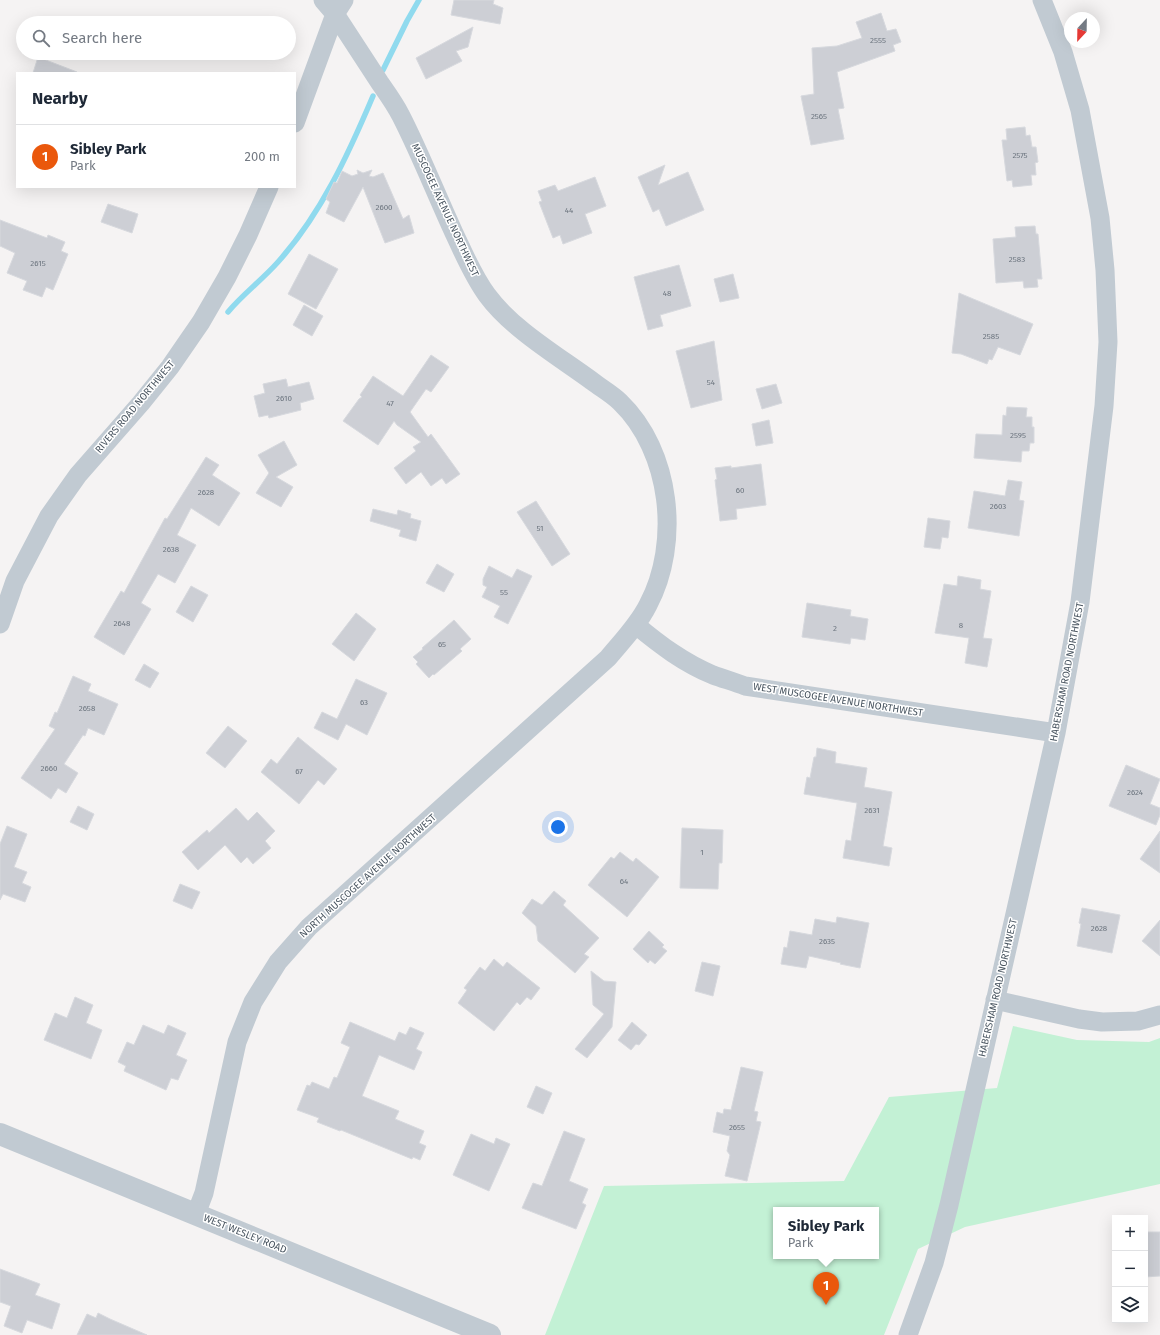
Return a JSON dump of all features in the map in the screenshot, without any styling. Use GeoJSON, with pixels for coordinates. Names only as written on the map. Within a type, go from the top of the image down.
{"type":"FeatureCollection","features":[{"type":"Feature","properties":{"kind":"street","name":"MUSCOGEE AVENUE NORTHWEST"},"geometry":{"type":"LineString","coordinates":[[323,0],[340,7],[400,114],[470,267],[486,294],[501,312],[518,327],[619,401],[636,420],[651,444],[663,482],[667,518],[667,541],[664,563],[657,585],[648,606],[636,625]]}},
{"type":"Feature","properties":{"kind":"street","name":"HABERSHAM ROAD NORTHWEST"},"geometry":{"type":"LineString","coordinates":[[908,1335],[934,1263],[949,1205],[1056,732],[1080,602],[1103,415],[1108,342],[1105,270],[1100,218],[1080,110],[1063,52],[1042,0]]}},
{"type":"Feature","properties":{"kind":"street"},"geometry":{"type":"LineString","coordinates":[[296,120],[340,7]]}},
{"type":"Feature","properties":{"kind":"street","name":"RIVERS ROAD NORTHWEST"},"geometry":{"type":"LineString","coordinates":[[0,624],[15,581],[49,516],[78,475],[141,403],[170,367],[201,322],[227,277],[248,235],[269,188]]}},
{"type":"Feature","properties":{"kind":"street","name":"WEST MUSCOGEE AVENUE NORTHWEST"},"geometry":{"type":"LineString","coordinates":[[636,625],[658,644],[687,662],[713,675],[746,686],[1056,732]]}},
{"type":"Feature","properties":{"kind":"street","name":"NORTH MUSCOGEE AVENUE NORTHWEST"},"geometry":{"type":"LineString","coordinates":[[196,1214],[204,1193],[237,1042],[253,1002],[278,962],[309,927],[608,658],[636,625]]}},
{"type":"Feature","properties":{"kind":"street"},"geometry":{"type":"LineString","coordinates":[[995,1000],[1079,1019],[1102,1022],[1138,1021],[1160,1015]]}},
{"type":"Feature","properties":{"kind":"street","name":"WEST WESLEY ROAD"},"geometry":{"type":"LineString","coordinates":[[0,1134],[490,1335]]}},
{"type":"Feature","properties":{"kind":"green space"},"geometry":{"type":"Polygon","coordinates":[[[1013,1026],[1077,1040],[1149,1042],[1160,1038],[1160,1184],[965,1227],[918,1249],[884,1335],[545,1335],[604,1186],[844,1181],[889,1097],[997,1088],[1013,1026]]]}},
{"type":"Feature","properties":{"kind":"building"},"geometry":{"type":"Polygon","coordinates":[[[454,0],[494,0],[493,4],[503,8],[500,24],[451,15],[454,0]]]}},
{"type":"Feature","properties":{"kind":"building"},"geometry":{"type":"Polygon","coordinates":[[[881,13],[887,31],[896,29],[901,42],[893,45],[895,51],[837,72],[844,108],[838,109],[844,139],[811,145],[801,96],[814,94],[812,48],[837,46],[862,38],[856,22],[881,13]]]}},
{"type":"Feature","properties":{"kind":"building"},"geometry":{"type":"Polygon","coordinates":[[[473,27],[468,47],[456,51],[462,61],[426,79],[416,58],[473,27]]]}},
{"type":"Feature","properties":{"kind":"building"},"geometry":{"type":"Polygon","coordinates":[[[37,60],[46,60],[77,72],[33,72],[37,60]]]}},
{"type":"Feature","properties":{"kind":"building"},"geometry":{"type":"Polygon","coordinates":[[[1025,127],[1026,136],[1030,135],[1032,147],[1036,147],[1038,162],[1035,163],[1036,175],[1031,175],[1032,185],[1013,187],[1012,180],[1007,181],[1002,140],[1007,140],[1006,129],[1025,127]]]}},
{"type":"Feature","properties":{"kind":"building"},"geometry":{"type":"Polygon","coordinates":[[[665,165],[658,185],[688,172],[704,210],[666,226],[659,209],[653,212],[638,177],[665,165]]]}},
{"type":"Feature","properties":{"kind":"building"},"geometry":{"type":"Polygon","coordinates":[[[357,170],[363,173],[372,170],[369,176],[373,177],[383,173],[403,219],[409,215],[414,233],[385,243],[363,187],[344,222],[326,213],[330,202],[326,199],[334,182],[337,183],[342,171],[352,176],[358,174],[357,170]]]}},
{"type":"Feature","properties":{"kind":"building"},"geometry":{"type":"Polygon","coordinates":[[[595,177],[606,206],[585,214],[592,233],[563,244],[560,235],[553,238],[539,202],[542,201],[538,191],[555,185],[558,191],[595,177]]]}},
{"type":"Feature","properties":{"kind":"building"},"geometry":{"type":"Polygon","coordinates":[[[108,204],[138,214],[132,233],[101,222],[108,204]]]}},
{"type":"Feature","properties":{"kind":"building"},"geometry":{"type":"Polygon","coordinates":[[[0,220],[47,238],[48,235],[65,242],[61,251],[68,254],[53,290],[46,287],[42,297],[23,290],[27,281],[7,273],[15,253],[0,246],[0,220]]]}},
{"type":"Feature","properties":{"kind":"building"},"geometry":{"type":"Polygon","coordinates":[[[1035,226],[1036,234],[1038,234],[1042,279],[1037,279],[1038,287],[1024,288],[1023,281],[996,283],[993,239],[1016,237],[1015,227],[1035,226]]]}},
{"type":"Feature","properties":{"kind":"building"},"geometry":{"type":"Polygon","coordinates":[[[309,254],[338,269],[316,309],[288,294],[309,254]]]}},
{"type":"Feature","properties":{"kind":"building"},"geometry":{"type":"Polygon","coordinates":[[[679,265],[691,306],[660,315],[663,326],[648,330],[634,277],[679,265]]]}},
{"type":"Feature","properties":{"kind":"building"},"geometry":{"type":"Polygon","coordinates":[[[733,274],[739,298],[720,302],[714,279],[733,274]]]}},
{"type":"Feature","properties":{"kind":"building"},"geometry":{"type":"Polygon","coordinates":[[[959,293],[1033,324],[1020,355],[998,347],[992,360],[989,359],[987,364],[961,354],[952,353],[959,293]]]}},
{"type":"Feature","properties":{"kind":"building"},"geometry":{"type":"Polygon","coordinates":[[[304,305],[323,316],[312,336],[293,325],[304,305]]]}},
{"type":"Feature","properties":{"kind":"building"},"geometry":{"type":"Polygon","coordinates":[[[714,341],[722,400],[691,408],[676,351],[714,341]]]}},
{"type":"Feature","properties":{"kind":"building"},"geometry":{"type":"Polygon","coordinates":[[[431,355],[449,367],[431,392],[426,389],[410,412],[428,437],[431,434],[460,474],[446,484],[442,478],[431,486],[421,472],[406,484],[394,468],[416,451],[413,447],[421,442],[397,425],[394,421],[378,445],[343,421],[362,397],[360,395],[373,376],[403,396],[431,355]]]}},
{"type":"Feature","properties":{"kind":"building"},"geometry":{"type":"Polygon","coordinates":[[[286,379],[288,387],[309,382],[314,399],[300,403],[301,410],[269,418],[268,415],[259,417],[254,396],[265,393],[263,384],[286,379]]]}},
{"type":"Feature","properties":{"kind":"building"},"geometry":{"type":"Polygon","coordinates":[[[776,384],[782,403],[762,409],[756,389],[776,384]]]}},
{"type":"Feature","properties":{"kind":"building"},"geometry":{"type":"Polygon","coordinates":[[[1007,407],[1027,408],[1026,417],[1032,417],[1032,427],[1034,427],[1034,443],[1030,443],[1029,451],[1022,451],[1021,462],[974,458],[976,434],[1002,435],[1003,415],[1006,416],[1007,407]]]}},
{"type":"Feature","properties":{"kind":"building"},"geometry":{"type":"Polygon","coordinates":[[[769,420],[773,443],[756,446],[752,424],[769,420]]]}},
{"type":"Feature","properties":{"kind":"building"},"geometry":{"type":"Polygon","coordinates":[[[284,441],[297,465],[276,477],[293,487],[281,507],[256,493],[269,473],[258,455],[284,441]]]}},
{"type":"Feature","properties":{"kind":"building"},"geometry":{"type":"Polygon","coordinates":[[[206,457],[219,465],[212,475],[240,493],[219,526],[191,508],[177,535],[196,545],[175,583],[158,574],[141,603],[151,609],[124,655],[94,637],[121,591],[124,593],[165,518],[167,519],[206,457]]]}},
{"type":"Feature","properties":{"kind":"building"},"geometry":{"type":"Polygon","coordinates":[[[761,464],[766,505],[736,509],[737,519],[720,521],[715,468],[731,466],[731,468],[761,464]]]}},
{"type":"Feature","properties":{"kind":"building"},"geometry":{"type":"Polygon","coordinates":[[[1008,480],[1022,482],[1019,500],[1024,501],[1019,536],[968,528],[974,491],[1005,496],[1008,480]]]}},
{"type":"Feature","properties":{"kind":"building"},"geometry":{"type":"Polygon","coordinates":[[[536,501],[570,554],[552,566],[517,512],[536,501]]]}},
{"type":"Feature","properties":{"kind":"building"},"geometry":{"type":"Polygon","coordinates":[[[373,509],[397,515],[398,510],[411,514],[410,518],[421,521],[416,541],[399,536],[401,530],[370,521],[373,509]]]}},
{"type":"Feature","properties":{"kind":"building"},"geometry":{"type":"Polygon","coordinates":[[[928,518],[950,521],[948,538],[942,537],[940,549],[924,547],[928,518]]]}},
{"type":"Feature","properties":{"kind":"building"},"geometry":{"type":"Polygon","coordinates":[[[437,564],[454,574],[444,592],[426,583],[437,564]]]}},
{"type":"Feature","properties":{"kind":"building"},"geometry":{"type":"Polygon","coordinates":[[[489,566],[512,578],[517,569],[532,576],[508,624],[494,617],[500,606],[482,597],[487,587],[483,585],[483,579],[489,566]]]}},
{"type":"Feature","properties":{"kind":"building"},"geometry":{"type":"Polygon","coordinates":[[[958,576],[981,580],[980,589],[991,591],[983,638],[992,639],[987,667],[965,663],[969,638],[935,633],[944,584],[957,586],[958,576]]]}},
{"type":"Feature","properties":{"kind":"building"},"geometry":{"type":"Polygon","coordinates":[[[191,586],[208,595],[193,622],[176,612],[191,586]]]}},
{"type":"Feature","properties":{"kind":"building"},"geometry":{"type":"Polygon","coordinates":[[[807,603],[851,610],[850,616],[868,619],[865,640],[851,638],[850,644],[802,637],[807,603]]]}},
{"type":"Feature","properties":{"kind":"building"},"geometry":{"type":"Polygon","coordinates":[[[356,613],[376,629],[354,661],[332,644],[356,613]]]}},
{"type":"Feature","properties":{"kind":"building"},"geometry":{"type":"Polygon","coordinates":[[[454,620],[471,639],[460,649],[462,651],[429,678],[416,664],[418,662],[413,657],[454,620]]]}},
{"type":"Feature","properties":{"kind":"building"},"geometry":{"type":"Polygon","coordinates":[[[144,664],[159,673],[150,688],[135,680],[144,664]]]}},
{"type":"Feature","properties":{"kind":"building"},"geometry":{"type":"Polygon","coordinates":[[[73,676],[91,684],[88,691],[118,704],[104,735],[88,728],[85,736],[83,735],[64,764],[78,773],[66,793],[58,788],[51,799],[21,778],[55,729],[49,726],[55,712],[57,713],[73,676]]]}},
{"type":"Feature","properties":{"kind":"building"},"geometry":{"type":"Polygon","coordinates":[[[356,679],[387,693],[367,735],[346,724],[338,740],[314,728],[322,712],[337,719],[356,679]]]}},
{"type":"Feature","properties":{"kind":"building"},"geometry":{"type":"Polygon","coordinates":[[[228,726],[247,741],[225,768],[206,753],[228,726]]]}},
{"type":"Feature","properties":{"kind":"building"},"geometry":{"type":"Polygon","coordinates":[[[298,737],[337,769],[324,785],[318,780],[299,804],[261,772],[271,759],[277,764],[298,737]]]}},
{"type":"Feature","properties":{"kind":"building"},"geometry":{"type":"Polygon","coordinates":[[[817,748],[836,752],[835,763],[867,768],[864,787],[892,792],[883,846],[892,848],[889,866],[843,858],[846,840],[851,841],[857,803],[804,794],[807,777],[810,778],[817,748]]]}},
{"type":"Feature","properties":{"kind":"building"},"geometry":{"type":"Polygon","coordinates":[[[1126,765],[1160,779],[1150,804],[1160,808],[1160,815],[1156,825],[1109,806],[1126,765]]]}},
{"type":"Feature","properties":{"kind":"building"},"geometry":{"type":"Polygon","coordinates":[[[78,806],[94,814],[87,830],[70,822],[78,806]]]}},
{"type":"Feature","properties":{"kind":"building"},"geometry":{"type":"Polygon","coordinates":[[[236,808],[248,821],[257,812],[275,831],[265,841],[271,848],[253,864],[247,857],[241,863],[225,845],[198,870],[182,852],[207,830],[209,833],[236,808]]]}},
{"type":"Feature","properties":{"kind":"building"},"geometry":{"type":"Polygon","coordinates":[[[7,826],[27,834],[14,867],[27,872],[22,883],[31,887],[25,902],[3,894],[0,900],[0,844],[7,826]]]}},
{"type":"Feature","properties":{"kind":"building"},"geometry":{"type":"Polygon","coordinates":[[[682,828],[723,830],[722,863],[719,863],[718,889],[680,888],[682,828]]]}},
{"type":"Feature","properties":{"kind":"building"},"geometry":{"type":"Polygon","coordinates":[[[1160,831],[1160,873],[1140,859],[1160,831]]]}},
{"type":"Feature","properties":{"kind":"building"},"geometry":{"type":"Polygon","coordinates":[[[620,852],[633,862],[636,858],[659,877],[627,917],[588,885],[611,857],[614,859],[620,852]]]}},
{"type":"Feature","properties":{"kind":"building"},"geometry":{"type":"Polygon","coordinates":[[[180,884],[200,892],[192,909],[173,901],[180,884]]]}},
{"type":"Feature","properties":{"kind":"building"},"geometry":{"type":"Polygon","coordinates":[[[554,891],[566,901],[563,905],[599,938],[584,954],[589,957],[575,973],[538,941],[536,926],[522,913],[532,899],[542,905],[554,891]]]}},
{"type":"Feature","properties":{"kind":"building"},"geometry":{"type":"Polygon","coordinates":[[[1082,908],[1120,915],[1112,953],[1077,946],[1082,908]]]}},
{"type":"Feature","properties":{"kind":"building"},"geometry":{"type":"Polygon","coordinates":[[[837,917],[869,923],[860,968],[809,956],[806,968],[781,964],[784,947],[787,948],[790,931],[812,935],[815,919],[836,923],[837,917]]]}},
{"type":"Feature","properties":{"kind":"building"},"geometry":{"type":"Polygon","coordinates":[[[1160,920],[1160,956],[1142,941],[1160,920]]]}},
{"type":"Feature","properties":{"kind":"building"},"geometry":{"type":"Polygon","coordinates":[[[649,931],[664,945],[662,947],[667,951],[655,964],[650,960],[648,963],[633,949],[649,931]]]}},
{"type":"Feature","properties":{"kind":"building"},"geometry":{"type":"Polygon","coordinates":[[[494,959],[503,967],[507,962],[540,988],[531,1000],[527,997],[520,1005],[517,1002],[494,1031],[458,1003],[467,990],[464,988],[480,967],[485,971],[494,959]]]}},
{"type":"Feature","properties":{"kind":"building"},"geometry":{"type":"Polygon","coordinates":[[[702,962],[720,966],[713,996],[695,991],[702,962]]]}},
{"type":"Feature","properties":{"kind":"building"},"geometry":{"type":"Polygon","coordinates":[[[591,971],[604,981],[616,982],[612,1027],[587,1058],[575,1049],[604,1014],[593,1005],[591,971]]]}},
{"type":"Feature","properties":{"kind":"building"},"geometry":{"type":"Polygon","coordinates":[[[75,997],[93,1005],[86,1023],[102,1030],[91,1059],[44,1040],[55,1013],[67,1018],[75,997]]]}},
{"type":"Feature","properties":{"kind":"building"},"geometry":{"type":"Polygon","coordinates":[[[350,1022],[395,1041],[399,1032],[406,1035],[410,1027],[424,1033],[416,1049],[422,1052],[414,1070],[379,1055],[362,1096],[399,1111],[395,1119],[424,1131],[419,1143],[426,1146],[420,1160],[413,1157],[412,1159],[341,1130],[340,1131],[317,1122],[319,1118],[297,1110],[307,1085],[310,1086],[312,1082],[329,1089],[334,1077],[337,1078],[350,1047],[341,1043],[350,1022]]]}},
{"type":"Feature","properties":{"kind":"building"},"geometry":{"type":"Polygon","coordinates":[[[632,1022],[647,1035],[639,1045],[636,1044],[631,1050],[618,1040],[632,1022]]]}},
{"type":"Feature","properties":{"kind":"building"},"geometry":{"type":"Polygon","coordinates":[[[143,1025],[164,1034],[168,1025],[186,1033],[176,1055],[187,1060],[178,1080],[171,1078],[166,1090],[124,1071],[126,1066],[118,1062],[127,1042],[134,1045],[143,1025]]]}},
{"type":"Feature","properties":{"kind":"building"},"geometry":{"type":"Polygon","coordinates":[[[741,1067],[763,1072],[754,1111],[758,1112],[756,1121],[761,1122],[747,1181],[725,1176],[730,1155],[727,1151],[730,1136],[713,1132],[717,1112],[723,1114],[724,1109],[731,1110],[741,1067]]]}},
{"type":"Feature","properties":{"kind":"building"},"geometry":{"type":"Polygon","coordinates":[[[536,1086],[552,1093],[543,1114],[527,1107],[536,1086]]]}},
{"type":"Feature","properties":{"kind":"building"},"geometry":{"type":"Polygon","coordinates":[[[564,1131],[585,1139],[569,1181],[588,1189],[582,1203],[586,1205],[576,1229],[522,1208],[533,1183],[542,1186],[564,1131]]]}},
{"type":"Feature","properties":{"kind":"building"},"geometry":{"type":"Polygon","coordinates":[[[471,1134],[494,1144],[496,1138],[510,1144],[489,1191],[453,1175],[471,1134]]]}},
{"type":"Feature","properties":{"kind":"building"},"geometry":{"type":"Polygon","coordinates":[[[1148,1232],[1160,1232],[1160,1276],[1148,1277],[1148,1232]]]}},
{"type":"Feature","properties":{"kind":"building"},"geometry":{"type":"Polygon","coordinates":[[[0,1269],[40,1284],[35,1295],[60,1304],[52,1329],[27,1320],[22,1333],[4,1326],[11,1306],[0,1302],[0,1269]]]}},
{"type":"Feature","properties":{"kind":"building"},"geometry":{"type":"Polygon","coordinates":[[[98,1313],[147,1335],[77,1335],[87,1314],[96,1318],[98,1313]]]}},
{"type":"Feature","properties":{"kind":"waterway"},"geometry":{"type":"LineString","coordinates":[[383,70],[419,0]]}},
{"type":"Feature","properties":{"kind":"waterway"},"geometry":{"type":"LineString","coordinates":[[228,312],[278,262],[307,224],[343,162],[373,96]]}},
{"type":"Feature","properties":{"kind":"place","name":"Sibley Park"},"geometry":{"type":"Point","coordinates":[826,1305]}}]}
